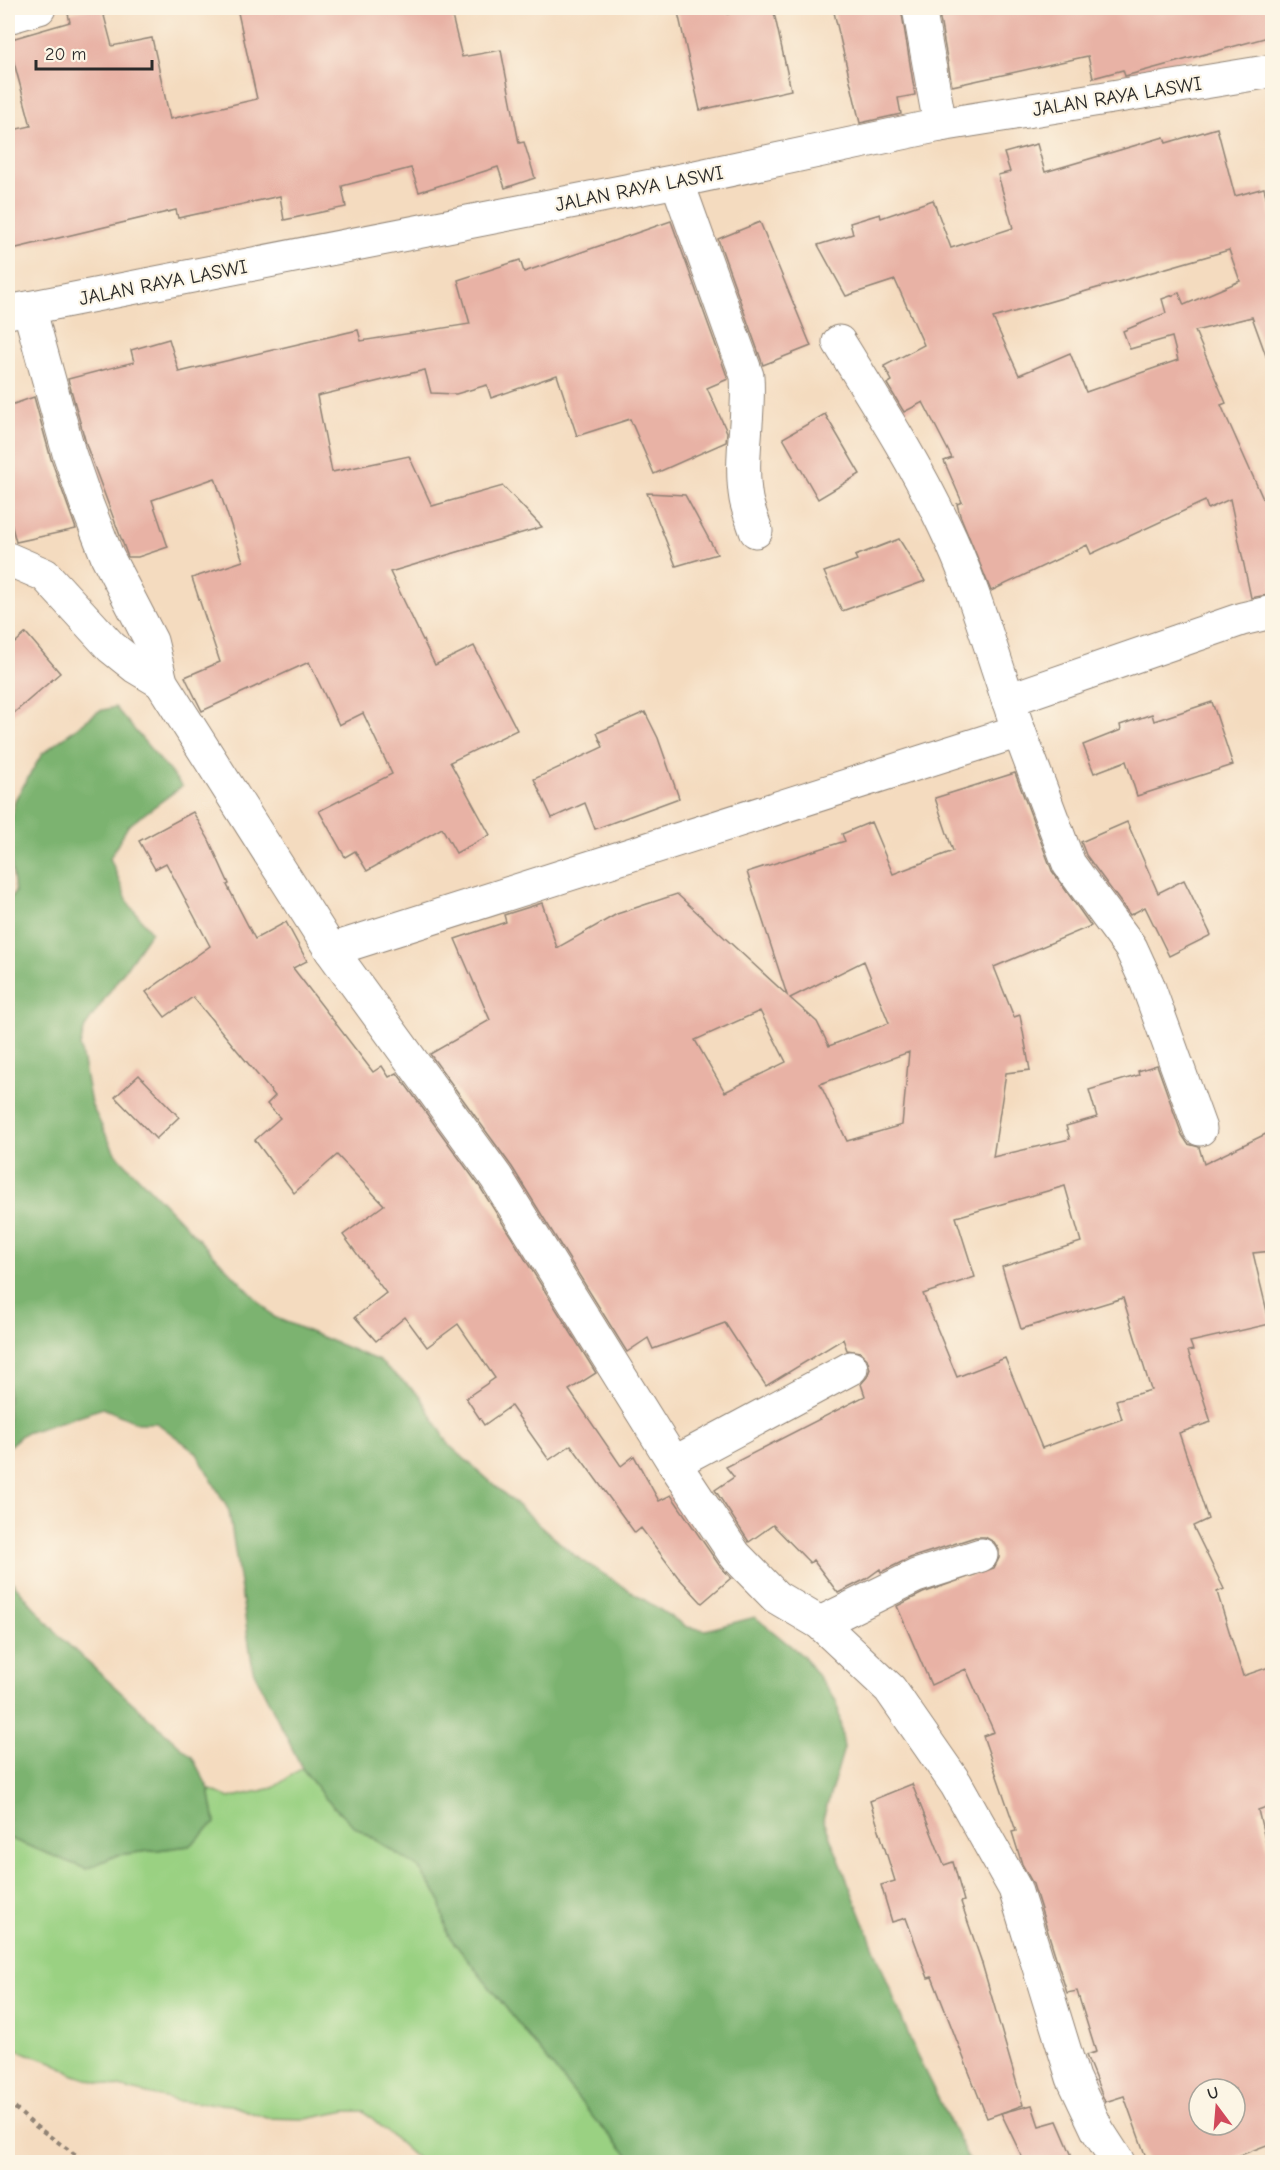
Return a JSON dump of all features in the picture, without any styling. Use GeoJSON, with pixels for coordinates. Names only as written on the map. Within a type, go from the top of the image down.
{"type":"FeatureCollection","features":[{"type":"Feature","properties":{"kind":"street"},"geometry":{"type":"LineString","coordinates":[[8,17],[39,8]]}},
{"type":"Feature","properties":{"kind":"street"},"geometry":{"type":"LineString","coordinates":[[919,8],[940,125]]}},
{"type":"Feature","properties":{"kind":"street","name":"JALAN RAYA LASWI"},"geometry":{"type":"LineString","coordinates":[[18,310],[677,182],[940,125],[1272,71]]}},
{"type":"Feature","properties":{"kind":"street"},"geometry":{"type":"LineString","coordinates":[[677,182],[747,376],[749,407],[744,469],[746,501],[756,531]]}},
{"type":"Feature","properties":{"kind":"street"},"geometry":{"type":"LineString","coordinates":[[18,310],[100,540],[151,641],[161,682],[331,950],[496,1178],[674,1463],[735,1555],[776,1598],[820,1623],[890,1689],[956,1784],[1015,1889],[1073,2078],[1098,2131],[1118,2163]]}},
{"type":"Feature","properties":{"kind":"street"},"geometry":{"type":"LineString","coordinates":[[839,342],[910,459],[945,526],[981,614],[1008,700],[1069,864],[1131,948],[1147,983],[1200,1128]]}},
{"type":"Feature","properties":{"kind":"street"},"geometry":{"type":"LineString","coordinates":[[8,559],[45,575],[111,647],[136,668],[161,682]]}},
{"type":"Feature","properties":{"kind":"street"},"geometry":{"type":"LineString","coordinates":[[1008,700],[1242,619],[1272,612]]}},
{"type":"Feature","properties":{"kind":"street"},"geometry":{"type":"LineString","coordinates":[[331,950],[1019,731]]}},
{"type":"Feature","properties":{"kind":"street"},"geometry":{"type":"LineString","coordinates":[[674,1463],[851,1368]]}},
{"type":"Feature","properties":{"kind":"street"},"geometry":{"type":"LineString","coordinates":[[820,1623],[916,1576],[981,1555]]}},
{"type":"Feature","properties":{"kind":"path"},"geometry":{"type":"LineString","coordinates":[[8,2102],[34,2125],[50,2134],[86,2163]]}},
{"type":"Feature","properties":{"kind":"green space"},"geometry":{"type":"Polygon","coordinates":[[[115,707],[182,786],[128,826],[110,858],[129,904],[151,932],[85,1027],[80,1046],[91,1104],[115,1153],[274,1317],[379,1361],[419,1395],[450,1446],[575,1556],[687,1627],[706,1630],[755,1617],[803,1656],[837,1702],[844,1748],[823,1819],[916,2054],[970,2162],[635,2162],[596,2121],[448,1935],[439,1897],[418,1867],[355,1827],[325,1798],[302,1768],[253,1670],[229,1511],[196,1452],[157,1423],[138,1423],[103,1408],[23,1434],[8,1447],[8,902],[15,892],[8,837],[15,800],[42,754],[99,711],[115,707]]]}},
{"type":"Feature","properties":{"kind":"green space"},"geometry":{"type":"Polygon","coordinates":[[[8,1577],[60,1637],[192,1757],[209,1789],[215,1823],[189,1846],[117,1855],[86,1869],[9,1838],[8,1841],[8,1577]]]}},
{"type":"Feature","properties":{"kind":"green space"},"geometry":{"type":"Polygon","coordinates":[[[302,1768],[325,1798],[355,1827],[418,1867],[439,1897],[448,1935],[596,2121],[635,2162],[421,2162],[364,2111],[346,2111],[306,2119],[266,2118],[231,2105],[177,2101],[90,2080],[72,2074],[55,2063],[8,2047],[9,1838],[86,1869],[117,1855],[189,1846],[215,1823],[209,1789],[229,1798],[273,1788],[302,1768]]]}},
{"type":"Feature","properties":{"kind":"building"},"geometry":{"type":"Polygon","coordinates":[[[102,8],[112,46],[152,38],[170,119],[257,99],[237,8],[450,8],[462,57],[501,50],[519,143],[524,142],[535,178],[505,188],[498,167],[419,192],[411,168],[342,186],[346,207],[284,220],[280,196],[178,218],[176,210],[8,250],[8,131],[31,126],[8,40],[70,22],[68,14],[102,8]]]}},
{"type":"Feature","properties":{"kind":"building"},"geometry":{"type":"Polygon","coordinates":[[[677,8],[725,8],[727,14],[754,8],[773,8],[791,90],[700,110],[677,8]]]}},
{"type":"Feature","properties":{"kind":"building"},"geometry":{"type":"Polygon","coordinates":[[[833,8],[901,8],[915,95],[898,98],[901,114],[860,123],[833,8]]]}},
{"type":"Feature","properties":{"kind":"building"},"geometry":{"type":"Polygon","coordinates":[[[938,8],[1272,8],[1272,36],[1125,76],[1123,70],[1093,78],[1088,56],[952,86],[938,8]]]}},
{"type":"Feature","properties":{"kind":"building"},"geometry":{"type":"Polygon","coordinates":[[[1217,128],[1235,196],[1264,188],[1272,219],[1272,360],[1268,361],[1252,317],[1195,331],[1226,403],[1221,405],[1272,519],[1272,594],[1251,598],[1230,499],[1208,509],[1205,501],[1091,554],[1087,545],[991,591],[960,515],[957,504],[962,502],[944,461],[952,458],[923,402],[904,412],[887,384],[892,381],[884,366],[924,345],[895,280],[846,296],[818,245],[853,234],[850,223],[880,214],[881,218],[933,200],[951,248],[1013,228],[998,175],[1010,172],[1004,153],[1037,144],[1045,172],[1164,137],[1166,143],[1217,128]],[[1229,250],[993,318],[1019,375],[1070,353],[1086,392],[1178,360],[1172,337],[1130,349],[1123,331],[1166,313],[1162,299],[1179,293],[1184,305],[1240,281],[1229,250]]]}},
{"type":"Feature","properties":{"kind":"building"},"geometry":{"type":"Polygon","coordinates":[[[671,221],[728,379],[707,388],[727,432],[726,442],[654,474],[630,419],[577,436],[557,375],[491,398],[487,385],[456,394],[431,393],[425,370],[317,396],[332,472],[409,456],[432,506],[503,486],[542,527],[390,572],[435,665],[474,646],[517,730],[450,762],[490,835],[456,853],[442,828],[367,871],[355,851],[345,857],[319,811],[392,774],[363,713],[339,725],[309,662],[202,711],[185,677],[220,662],[192,578],[243,561],[215,478],[152,500],[168,547],[138,557],[128,557],[87,447],[68,379],[134,362],[131,350],[169,339],[179,372],[358,330],[361,341],[470,324],[458,280],[520,260],[524,272],[671,221]]]}},
{"type":"Feature","properties":{"kind":"building"},"geometry":{"type":"Polygon","coordinates":[[[760,222],[811,346],[763,365],[718,239],[760,222]]]}},
{"type":"Feature","properties":{"kind":"building"},"geometry":{"type":"Polygon","coordinates":[[[34,397],[51,459],[76,529],[16,542],[8,512],[8,406],[34,397]]]}},
{"type":"Feature","properties":{"kind":"building"},"geometry":{"type":"Polygon","coordinates":[[[825,414],[860,474],[818,499],[783,438],[825,414]]]}},
{"type":"Feature","properties":{"kind":"building"},"geometry":{"type":"Polygon","coordinates":[[[647,493],[685,495],[717,554],[676,566],[647,493]]]}},
{"type":"Feature","properties":{"kind":"building"},"geometry":{"type":"Polygon","coordinates":[[[899,539],[925,581],[842,611],[824,572],[857,560],[855,556],[899,539]]]}},
{"type":"Feature","properties":{"kind":"building"},"geometry":{"type":"Polygon","coordinates":[[[26,633],[60,673],[8,718],[8,649],[26,633]]]}},
{"type":"Feature","properties":{"kind":"building"},"geometry":{"type":"Polygon","coordinates":[[[1212,702],[1233,765],[1137,796],[1126,761],[1094,773],[1083,745],[1121,730],[1120,725],[1152,714],[1154,721],[1212,702]]]}},
{"type":"Feature","properties":{"kind":"building"},"geometry":{"type":"Polygon","coordinates":[[[645,712],[658,738],[679,798],[595,829],[585,803],[552,818],[534,779],[603,747],[597,733],[645,712]]]}},
{"type":"Feature","properties":{"kind":"building"},"geometry":{"type":"Polygon","coordinates":[[[1015,773],[1052,871],[1091,926],[994,967],[1014,1017],[1020,1015],[1030,1070],[1006,1073],[993,1157],[1070,1139],[1066,1126],[1097,1117],[1089,1090],[1139,1075],[1138,1071],[1157,1065],[1182,1135],[1188,1144],[1199,1147],[1204,1164],[1272,1131],[1272,1251],[1253,1253],[1270,1324],[1190,1342],[1193,1350],[1188,1351],[1211,1422],[1179,1433],[1208,1519],[1193,1526],[1224,1589],[1217,1592],[1243,1676],[1272,1666],[1272,1805],[1258,1810],[1272,1868],[1272,2143],[1220,2163],[1148,2163],[1124,2096],[1105,2102],[1086,2055],[1096,2052],[1077,1991],[1067,1993],[1033,1884],[1022,1864],[1012,1832],[1016,1831],[983,1736],[994,1732],[966,1669],[931,1685],[897,1606],[923,1593],[994,1568],[999,1558],[999,1550],[994,1542],[985,1537],[975,1537],[910,1558],[881,1572],[880,1569],[838,1593],[813,1560],[810,1563],[773,1525],[749,1542],[715,1490],[734,1477],[726,1467],[865,1396],[861,1384],[870,1369],[867,1359],[860,1352],[847,1350],[843,1339],[766,1386],[725,1323],[653,1349],[648,1338],[627,1352],[512,1167],[430,1054],[490,1020],[455,939],[506,922],[504,915],[542,903],[557,948],[617,914],[677,894],[787,995],[747,872],[845,841],[842,834],[871,822],[893,874],[953,851],[935,798],[1015,773]],[[864,961],[790,998],[817,1022],[829,1046],[889,1023],[864,961]],[[760,1011],[695,1040],[725,1092],[786,1062],[760,1011]],[[909,1052],[820,1084],[847,1141],[902,1125],[909,1052]],[[1065,1186],[956,1217],[975,1277],[923,1294],[957,1377],[1005,1358],[1042,1448],[1122,1419],[1116,1400],[1151,1390],[1123,1298],[1021,1329],[1002,1267],[1081,1242],[1065,1186]]]}},
{"type":"Feature","properties":{"kind":"building"},"geometry":{"type":"Polygon","coordinates":[[[193,812],[209,840],[229,884],[227,885],[255,939],[286,922],[307,961],[293,968],[373,1072],[382,1066],[389,1077],[397,1073],[480,1187],[596,1373],[569,1390],[621,1466],[634,1456],[659,1501],[671,1495],[719,1565],[731,1578],[702,1603],[678,1577],[641,1528],[635,1533],[571,1445],[549,1460],[511,1406],[484,1425],[466,1398],[495,1378],[458,1324],[427,1347],[405,1317],[376,1341],[355,1317],[386,1293],[343,1235],[384,1205],[337,1155],[294,1193],[255,1140],[280,1118],[267,1104],[275,1096],[193,997],[165,1017],[146,992],[210,946],[166,863],[155,869],[139,841],[193,812]]]}},
{"type":"Feature","properties":{"kind":"building"},"geometry":{"type":"Polygon","coordinates":[[[1127,822],[1158,893],[1184,880],[1211,935],[1169,956],[1145,907],[1130,915],[1086,855],[1081,842],[1127,822]]]}},
{"type":"Feature","properties":{"kind":"building"},"geometry":{"type":"Polygon","coordinates":[[[139,1075],[179,1117],[156,1139],[115,1097],[139,1075]]]}},
{"type":"Feature","properties":{"kind":"building"},"geometry":{"type":"Polygon","coordinates":[[[912,1784],[944,1865],[953,1862],[964,1901],[961,1902],[981,1960],[1023,2105],[987,2118],[932,1977],[928,1978],[906,1918],[892,1922],[881,1885],[895,1881],[870,1801],[912,1784]]]}},
{"type":"Feature","properties":{"kind":"building"},"geometry":{"type":"Polygon","coordinates":[[[1032,2105],[1039,2126],[1057,2121],[1075,2163],[1025,2163],[1001,2113],[1032,2105]]]}}]}
